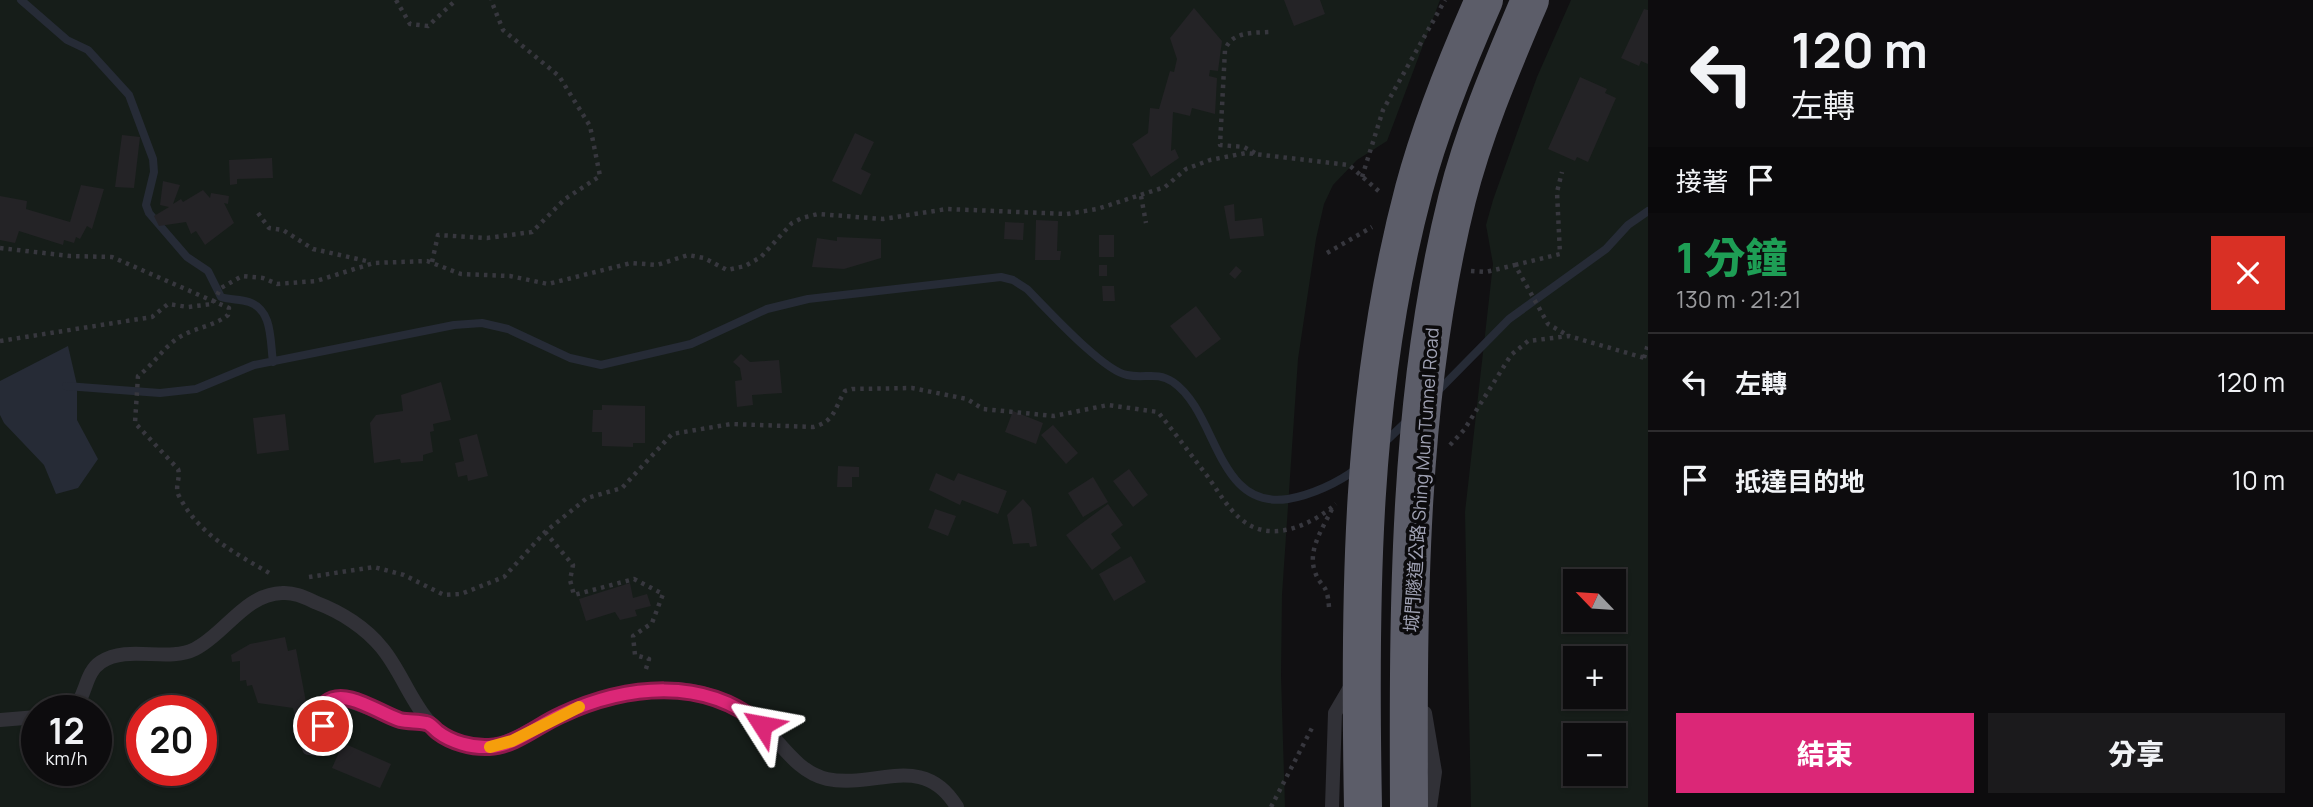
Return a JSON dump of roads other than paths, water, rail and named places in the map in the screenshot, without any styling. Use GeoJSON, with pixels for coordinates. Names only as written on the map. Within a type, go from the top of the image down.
{"type":"FeatureCollection","features":[{"type":"Feature","properties":{"kind":"highway"},"geometry":{"type":"LineString","coordinates":[[1363,807],[1360,670],[1345,607],[1388,310],[1415,186],[1483,0]]}},
{"type":"Feature","properties":{"kind":"highway","name":"城門隧道公路 Shing Mun Tunnel Road"},"geometry":{"type":"LineString","coordinates":[[1409,807],[1411,598],[1426,376],[1442,266],[1463,179],[1530,0]]}},
{"type":"Feature","properties":{"kind":"lane"},"geometry":{"type":"LineString","coordinates":[[83,695],[92,671],[104,660],[192,651],[257,600],[269,595],[292,594],[323,605],[347,618],[380,645],[429,723],[450,739],[490,747],[512,741],[560,715],[601,700],[649,690],[680,690],[718,699],[750,715],[798,764],[822,778],[852,780],[877,776],[919,776],[941,787],[957,807]]}},
{"type":"Feature","properties":{"kind":"lane"},"geometry":{"type":"LineString","coordinates":[[1332,807],[1335,713],[1360,670]]}},
{"type":"Feature","properties":{"kind":"lane"},"geometry":{"type":"LineString","coordinates":[[1409,673],[1424,706],[1435,772],[1430,807]]}},
{"type":"Feature","properties":{"kind":"lane"},"geometry":{"type":"LineString","coordinates":[[305,729],[309,748],[319,749],[325,705],[338,697],[401,720],[429,723]]}},
{"type":"Feature","properties":{"kind":"lane"},"geometry":{"type":"LineString","coordinates":[[0,720],[21,718]]}},
{"type":"Feature","properties":{"kind":"waterway"},"geometry":{"type":"LineString","coordinates":[[21,0],[67,40],[88,50],[129,95],[153,159],[154,172],[146,205],[149,213],[187,257],[208,271],[221,297],[249,302],[262,312],[269,327],[273,362]]}},
{"type":"Feature","properties":{"kind":"waterway"},"geometry":{"type":"LineString","coordinates":[[1437,392],[1509,319],[1606,249],[1628,225],[1648,211]]}},
{"type":"Feature","properties":{"kind":"waterway"},"geometry":{"type":"LineString","coordinates":[[66,386],[160,393],[196,389],[254,365],[454,325],[482,323],[508,329],[570,358],[601,365],[691,344],[767,309],[808,299],[1001,277],[1013,280],[1027,289],[1075,338],[1117,371],[1133,376],[1156,376],[1173,382],[1188,396],[1220,456],[1246,490],[1264,498],[1288,499],[1324,488],[1356,469]]}},
{"type":"Feature","properties":{"kind":"waterway"},"geometry":{"type":"LineString","coordinates":[[1384,443],[1407,421]]}}]}
